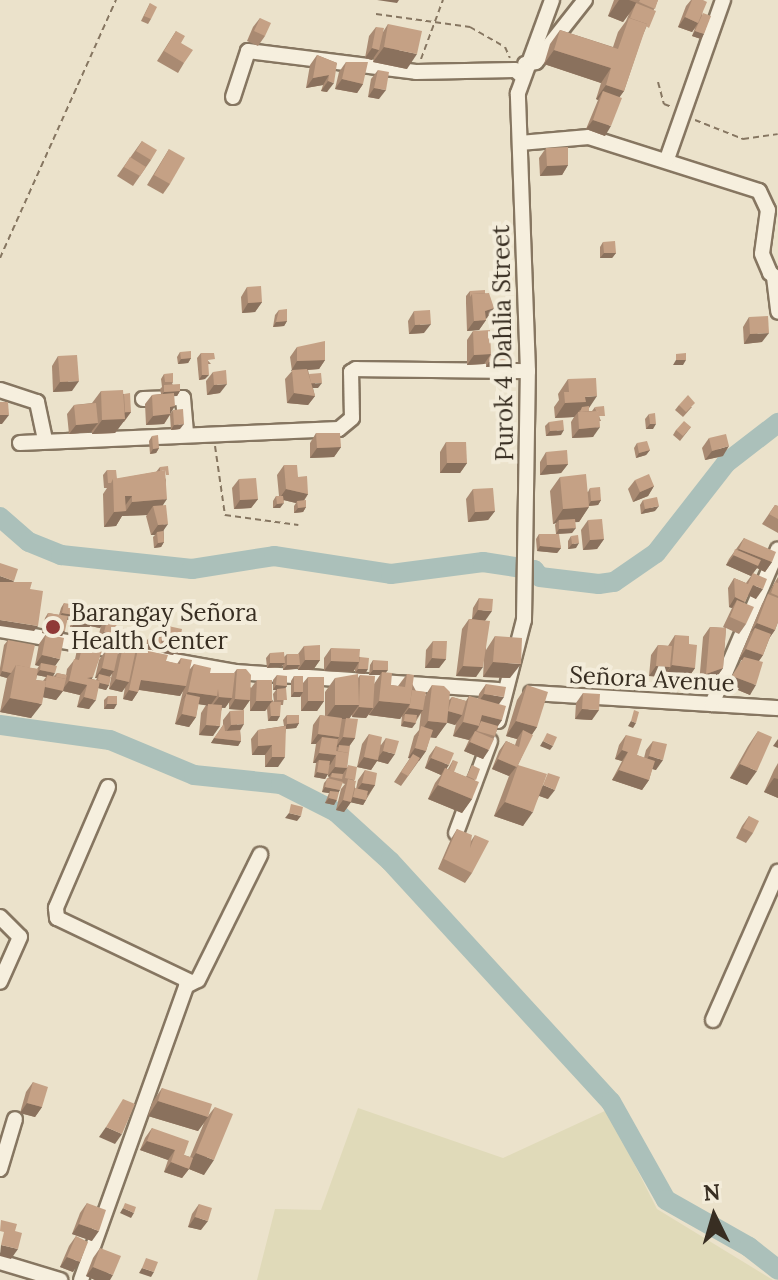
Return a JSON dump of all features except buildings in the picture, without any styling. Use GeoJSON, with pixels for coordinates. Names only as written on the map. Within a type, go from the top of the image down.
{"type":"FeatureCollection","features":[{"type":"Feature","properties":{"kind":"street","name":"Purok 4 Dahlia Street"},"geometry":{"type":"LineString","coordinates":[[456,833],[509,690],[524,601],[528,371],[520,69],[552,0]]}},
{"type":"Feature","properties":{"kind":"street"},"geometry":{"type":"LineString","coordinates":[[233,97],[248,51],[416,72],[520,69],[536,62],[585,0]]}},
{"type":"Feature","properties":{"kind":"street"},"geometry":{"type":"LineString","coordinates":[[667,159],[681,111],[723,0]]}},
{"type":"Feature","properties":{"kind":"street"},"geometry":{"type":"LineString","coordinates":[[520,143],[589,137],[667,159],[759,191],[768,210],[762,254],[776,278],[778,312]]}},
{"type":"Feature","properties":{"kind":"street"},"geometry":{"type":"LineString","coordinates":[[20,443],[339,429],[352,418],[351,372],[356,369],[528,371]]}},
{"type":"Feature","properties":{"kind":"street"},"geometry":{"type":"LineString","coordinates":[[0,390],[37,402],[45,440]]}},
{"type":"Feature","properties":{"kind":"street"},"geometry":{"type":"LineString","coordinates":[[143,399],[183,398],[186,434]]}},
{"type":"Feature","properties":{"kind":"street"},"geometry":{"type":"LineString","coordinates":[[712,704],[778,549]]}},
{"type":"Feature","properties":{"kind":"street","name":"Señora Avenue"},"geometry":{"type":"LineString","coordinates":[[0,630],[235,672],[509,690],[575,699],[778,708]]}},
{"type":"Feature","properties":{"kind":"street"},"geometry":{"type":"LineString","coordinates":[[108,787],[56,908],[57,918],[191,982],[198,980],[227,928],[260,855]]}},
{"type":"Feature","properties":{"kind":"street"},"geometry":{"type":"LineString","coordinates":[[713,1020],[778,872]]}},
{"type":"Feature","properties":{"kind":"street"},"geometry":{"type":"LineString","coordinates":[[0,917],[20,937],[0,982]]}},
{"type":"Feature","properties":{"kind":"street"},"geometry":{"type":"LineString","coordinates":[[81,1280],[191,982]]}},
{"type":"Feature","properties":{"kind":"street"},"geometry":{"type":"LineString","coordinates":[[0,1169],[15,1119]]}},
{"type":"Feature","properties":{"kind":"street"},"geometry":{"type":"LineString","coordinates":[[0,1262],[60,1280]]}},
{"type":"Feature","properties":{"kind":"path"},"geometry":{"type":"LineString","coordinates":[[0,258],[116,0]]}},
{"type":"Feature","properties":{"kind":"path"},"geometry":{"type":"LineString","coordinates":[[416,72],[443,0]]}},
{"type":"Feature","properties":{"kind":"path"},"geometry":{"type":"LineString","coordinates":[[376,14],[438,19],[487,34],[505,47],[520,69]]}},
{"type":"Feature","properties":{"kind":"path"},"geometry":{"type":"LineString","coordinates":[[658,82],[664,104],[743,139],[778,134]]}},
{"type":"Feature","properties":{"kind":"path"},"geometry":{"type":"LineString","coordinates":[[214,433],[225,515],[298,525]]}},
{"type":"Feature","properties":{"kind":"shaded area"},"geometry":{"type":"Polygon","coordinates":[[[358,1108],[503,1158],[607,1110],[657,1209],[773,1280],[257,1280],[275,1209],[321,1210],[358,1108]]]}},
{"type":"Feature","properties":{"kind":"waterway"},"geometry":{"type":"LineString","coordinates":[[0,517],[29,542],[61,555],[192,569],[274,556],[391,574],[483,562],[534,570],[540,577],[599,584],[614,582],[656,553],[726,463],[778,423]]}},
{"type":"Feature","properties":{"kind":"waterway"},"geometry":{"type":"LineString","coordinates":[[0,725],[110,740],[194,775],[281,784],[336,812],[390,861],[611,1102],[666,1200],[749,1247],[778,1270]]}},
{"type":"Feature","properties":{"kind":"place","name":"Barangay Señora Health Center"},"geometry":{"type":"Point","coordinates":[53,627]}}]}
